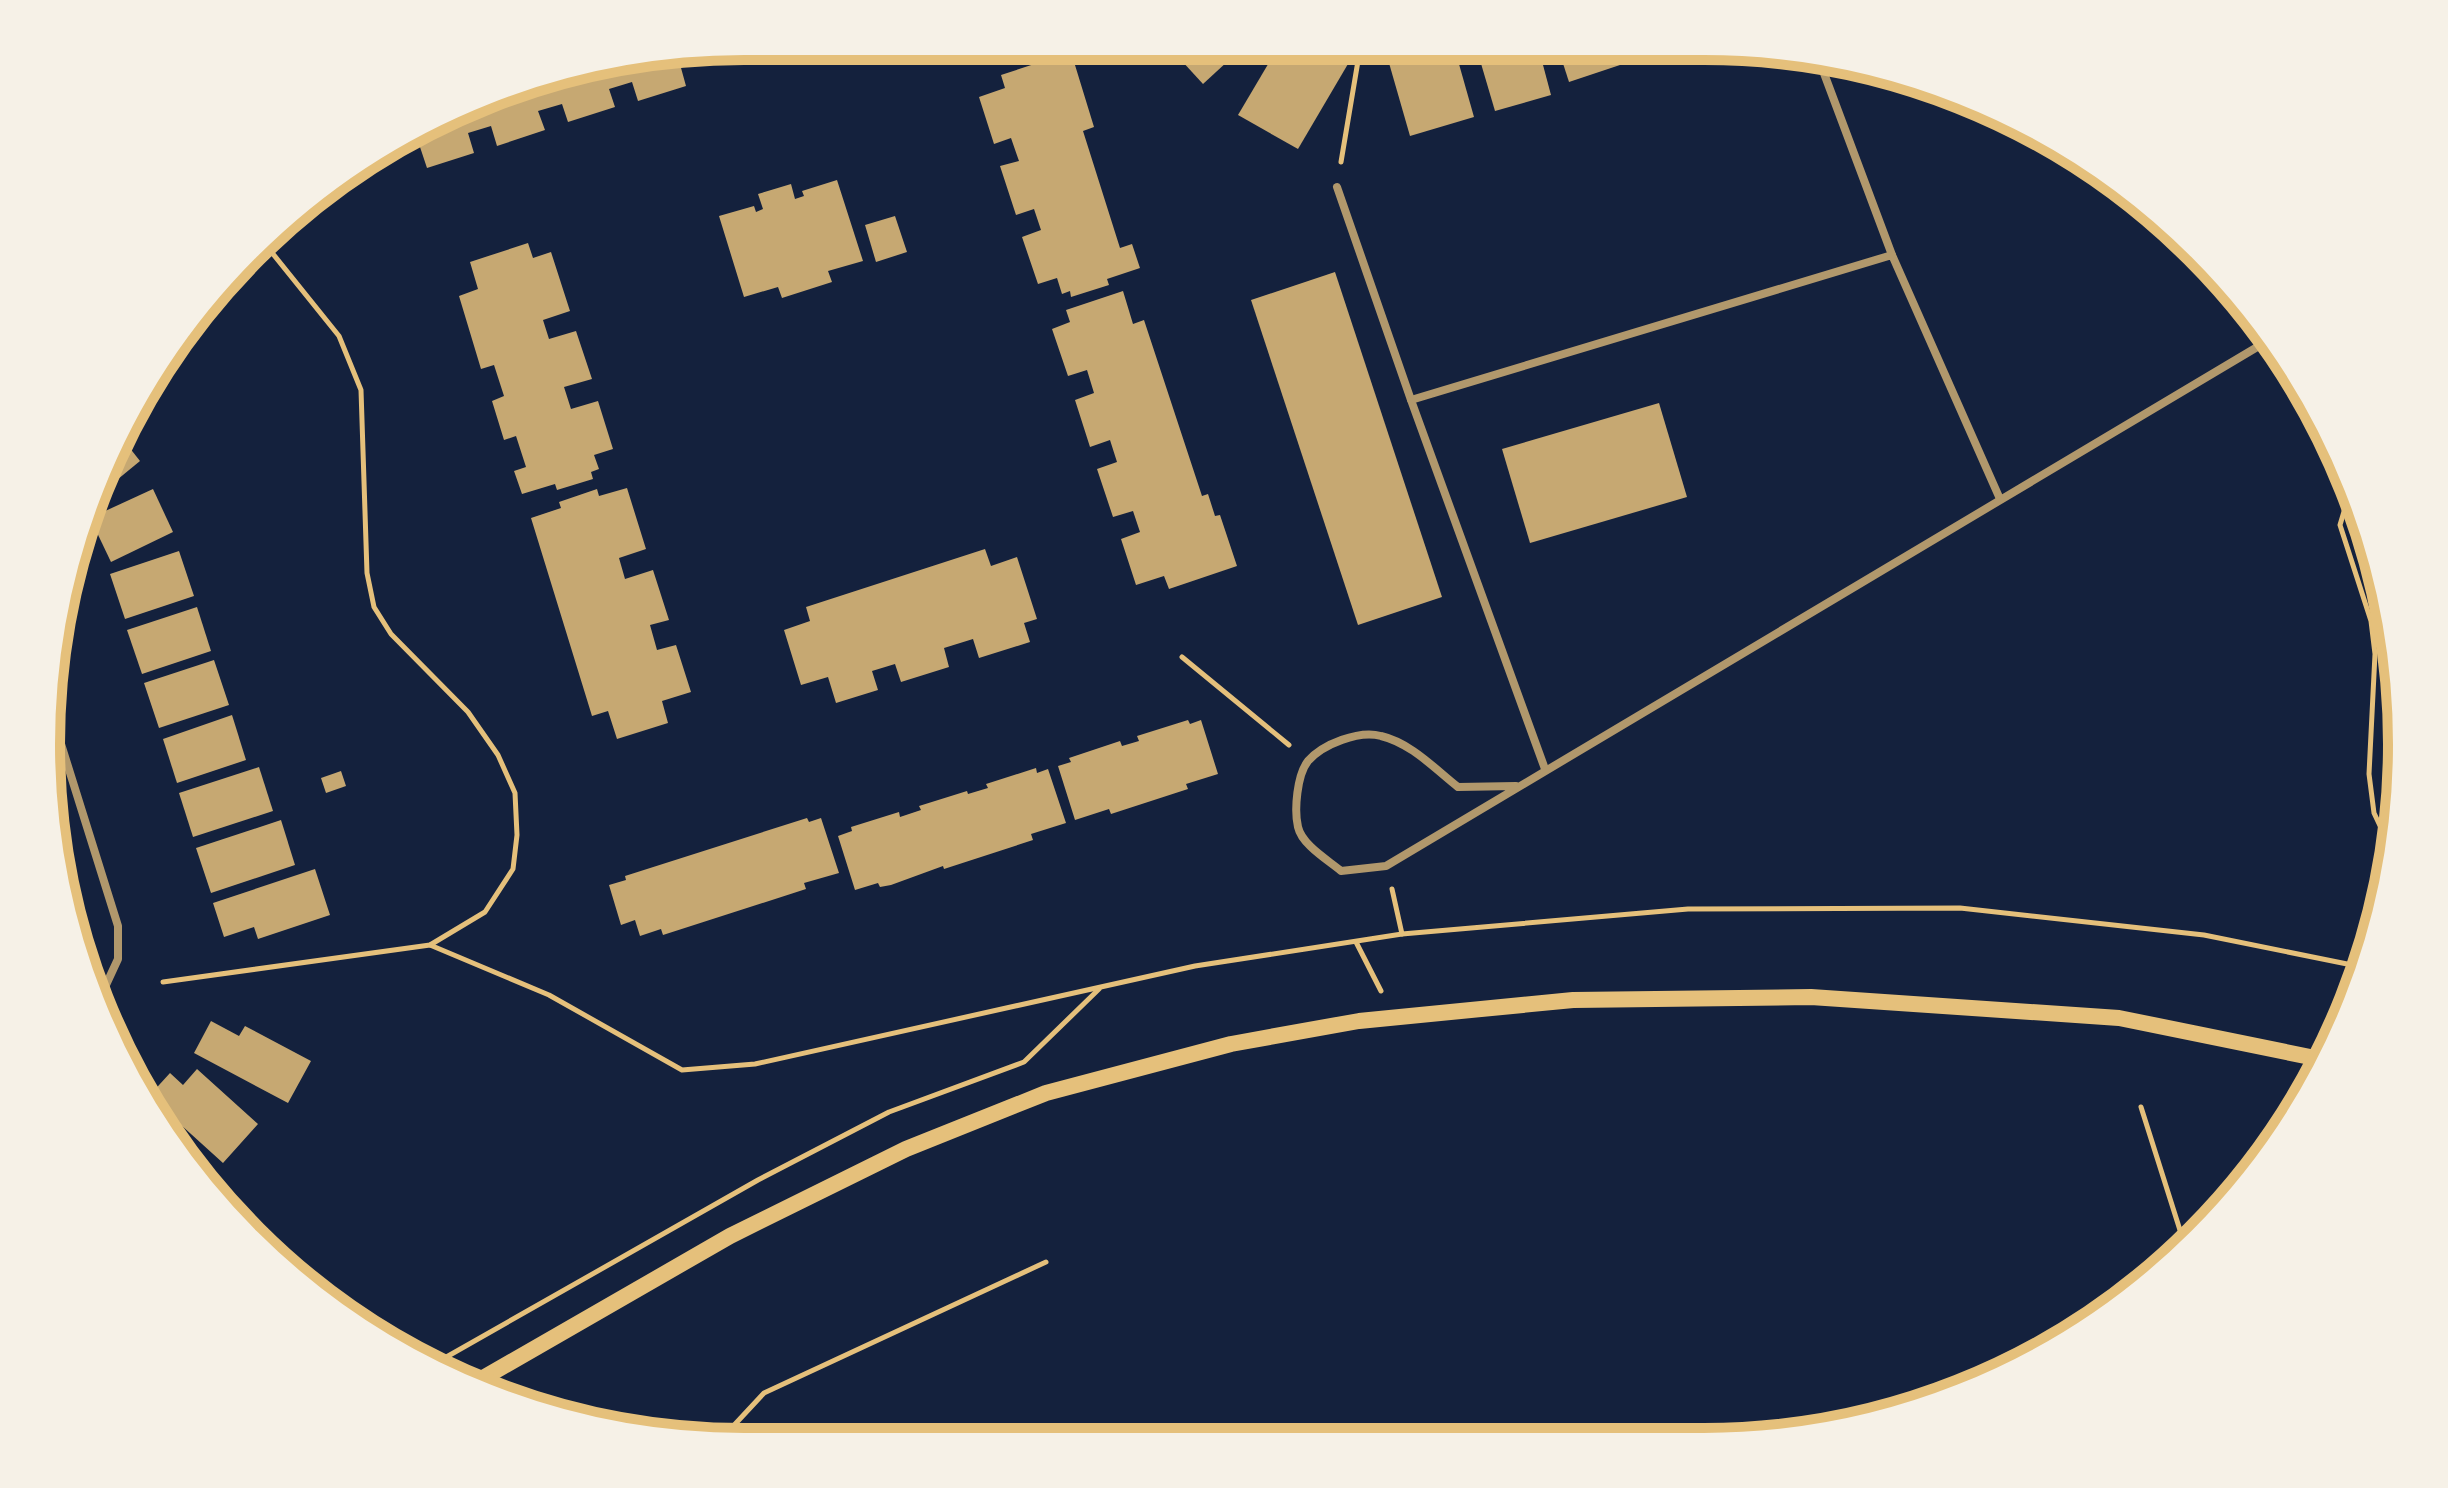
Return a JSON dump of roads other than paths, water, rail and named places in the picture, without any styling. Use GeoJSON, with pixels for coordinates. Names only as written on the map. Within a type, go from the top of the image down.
{"type":"FeatureCollection","features":[{"type":"Feature","properties":{"kind":"main road"},"geometry":{"type":"LineString","coordinates":[[485,1377],[730,1236],[920,1143],[1046,1093],[1231,1044],[1394,1017],[1573,1000],[1811,997],[2119,1018],[2311,1057]]}},
{"type":"Feature","properties":{"kind":"street"},"geometry":{"type":"LineString","coordinates":[[1823,71],[1892,255],[2000,499]]}},
{"type":"Feature","properties":{"kind":"street"},"geometry":{"type":"LineString","coordinates":[[1337,187],[1545,769]]}},
{"type":"Feature","properties":{"kind":"street"},"geometry":{"type":"LineString","coordinates":[[1411,400],[1892,255]]}},
{"type":"Feature","properties":{"kind":"street"},"geometry":{"type":"LineString","coordinates":[[1516,786],[1458,787],[1413,751],[1380,735],[1340,739],[1307,762],[1298,788],[1298,829],[1314,849],[1341,871],[1386,866],[2260,346]]}},
{"type":"Feature","properties":{"kind":"street"},"geometry":{"type":"LineString","coordinates":[[60,741],[118,926],[118,959],[105,987]]}}]}
